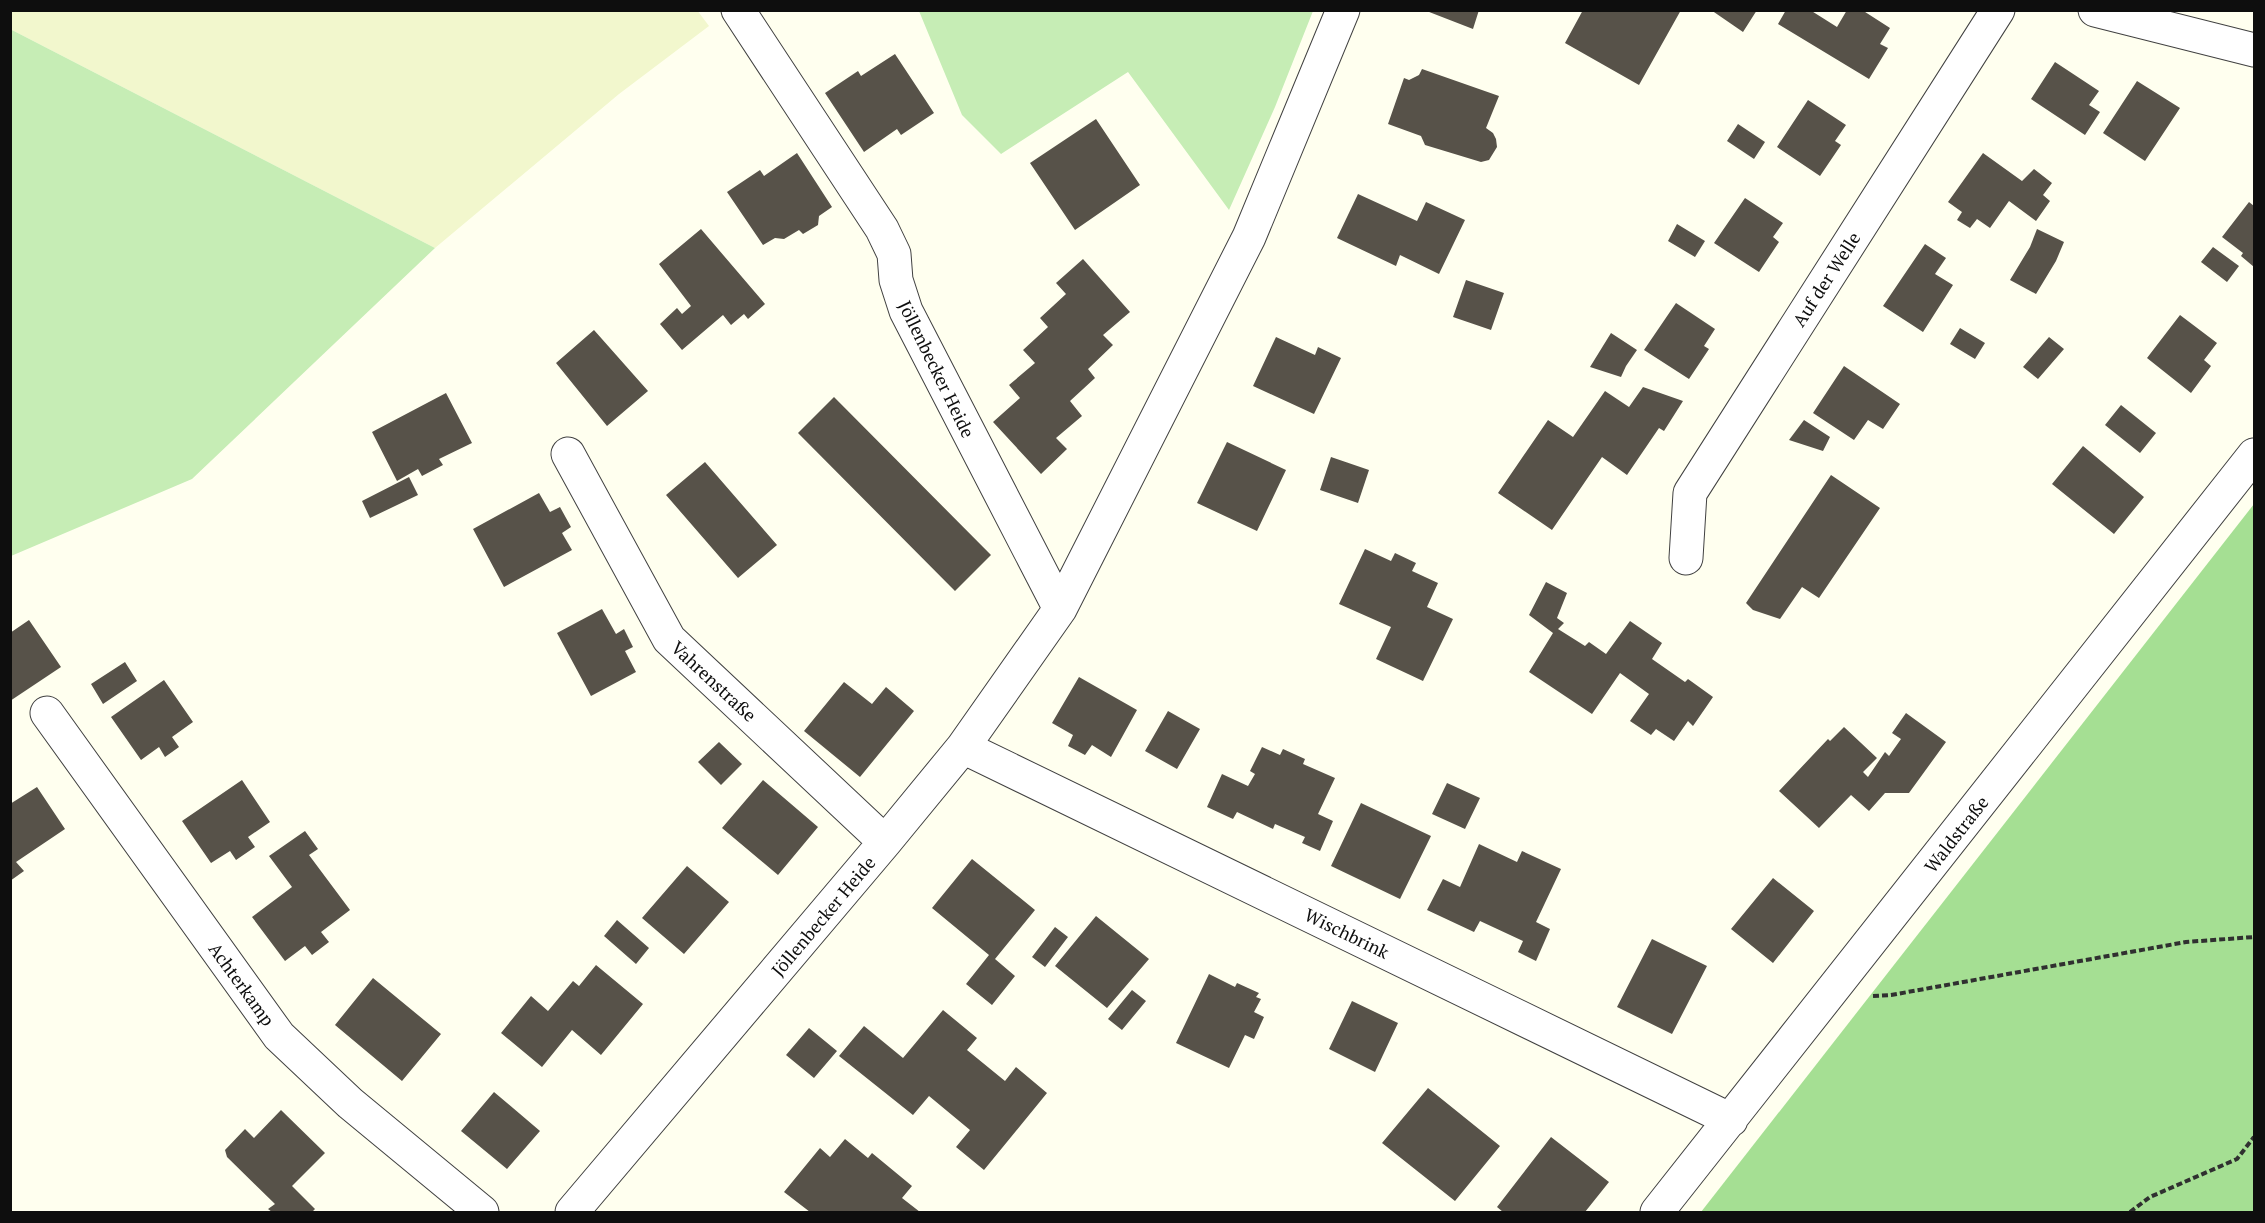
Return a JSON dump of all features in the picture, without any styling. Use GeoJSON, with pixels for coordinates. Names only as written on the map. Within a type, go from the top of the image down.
{"type":"FeatureCollection","features":[{"type":"Feature","properties":{"kind":"street","name":"Jöllenbecker Heide"},"geometry":{"type":"LineString","coordinates":[[738,10],[882,230],[894,254],[896,280],[906,311],[1060,609]]}},
{"type":"Feature","properties":{"kind":"street","name":"Jöllenbecker Heide"},"geometry":{"type":"LineString","coordinates":[[572,1212],[963,747],[1060,609],[1250,237],[1343,10]]}},
{"type":"Feature","properties":{"kind":"street","name":"Auf der Welle"},"geometry":{"type":"LineString","coordinates":[[1686,558],[1690,492],[1998,10]]}},
{"type":"Feature","properties":{"kind":"street"},"geometry":{"type":"LineString","coordinates":[[2095,10],[2254,50]]}},
{"type":"Feature","properties":{"kind":"street","name":"Vahrenstraße"},"geometry":{"type":"LineString","coordinates":[[568,454],[669,639],[885,842]]}},
{"type":"Feature","properties":{"kind":"street","name":"Waldstraße"},"geometry":{"type":"LineString","coordinates":[[1657,1212],[2254,455]]}},
{"type":"Feature","properties":{"kind":"street","name":"Achterkamp"},"geometry":{"type":"LineString","coordinates":[[47,714],[279,1036],[350,1103],[482,1212]]}},
{"type":"Feature","properties":{"kind":"street","name":"Wischbrink"},"geometry":{"type":"LineString","coordinates":[[963,747],[1731,1120]]}},
{"type":"Feature","properties":{"kind":"path"},"geometry":{"type":"LineString","coordinates":[[1825,999],[1891,995],[2186,942],[2254,937]]}},
{"type":"Feature","properties":{"kind":"path"},"geometry":{"type":"LineString","coordinates":[[2130,1212],[2150,1197],[2237,1159],[2254,1137]]}},
{"type":"Feature","properties":{"kind":"green space"},"geometry":{"type":"Polygon","coordinates":[[[11,10],[697,10],[709,26],[619,94],[435,248],[10,29],[11,10]]]}},
{"type":"Feature","properties":{"kind":"green space"},"geometry":{"type":"Polygon","coordinates":[[[919,11],[1313,11],[1275,107],[1229,210],[1128,72],[1001,154],[962,115],[919,11]]]}},
{"type":"Feature","properties":{"kind":"green space"},"geometry":{"type":"Polygon","coordinates":[[[10,29],[435,248],[192,479],[11,556],[10,29]]]}},
{"type":"Feature","properties":{"kind":"green space"},"geometry":{"type":"Polygon","coordinates":[[[2254,504],[2254,1212],[1701,1212],[2254,504]]]}},
{"type":"Feature","properties":{"kind":"building"},"geometry":{"type":"Polygon","coordinates":[[[1424,10],[1479,10],[1473,29],[1424,10]]]}},
{"type":"Feature","properties":{"kind":"building"},"geometry":{"type":"Polygon","coordinates":[[[1583,10],[1681,10],[1639,85],[1565,43],[1583,10]]]}},
{"type":"Feature","properties":{"kind":"building"},"geometry":{"type":"Polygon","coordinates":[[[1711,10],[1757,10],[1743,32],[1711,10]]]}},
{"type":"Feature","properties":{"kind":"building"},"geometry":{"type":"Polygon","coordinates":[[[1786,10],[1810,10],[1837,27],[1847,10],[1862,10],[1890,28],[1880,44],[1888,48],[1869,79],[1778,24],[1786,10]]]}},
{"type":"Feature","properties":{"kind":"building"},"geometry":{"type":"Polygon","coordinates":[[[895,54],[934,113],[901,135],[897,129],[864,152],[825,93],[858,71],[861,76],[895,54]]]}},
{"type":"Feature","properties":{"kind":"building"},"geometry":{"type":"Polygon","coordinates":[[[2055,62],[2099,91],[2089,105],[2100,112],[2085,135],[2031,99],[2055,62]]]}},
{"type":"Feature","properties":{"kind":"building"},"geometry":{"type":"Polygon","coordinates":[[[1422,69],[1499,96],[1486,128],[1493,133],[1497,147],[1489,160],[1481,162],[1425,145],[1421,136],[1388,124],[1404,78],[1409,80],[1419,75],[1422,69]]]}},
{"type":"Feature","properties":{"kind":"building"},"geometry":{"type":"Polygon","coordinates":[[[2137,81],[2180,108],[2145,161],[2103,133],[2137,81]]]}},
{"type":"Feature","properties":{"kind":"building"},"geometry":{"type":"Polygon","coordinates":[[[1808,100],[1846,125],[1835,141],[1841,145],[1820,176],[1777,147],[1808,100]]]}},
{"type":"Feature","properties":{"kind":"building"},"geometry":{"type":"Polygon","coordinates":[[[1096,119],[1140,185],[1075,230],[1030,163],[1096,119]]]}},
{"type":"Feature","properties":{"kind":"building"},"geometry":{"type":"Polygon","coordinates":[[[1738,124],[1765,142],[1754,159],[1727,141],[1738,124]]]}},
{"type":"Feature","properties":{"kind":"building"},"geometry":{"type":"Polygon","coordinates":[[[797,153],[832,207],[819,216],[818,225],[803,234],[799,230],[784,239],[775,238],[763,245],[727,192],[760,170],[764,176],[797,153]]]}},
{"type":"Feature","properties":{"kind":"building"},"geometry":{"type":"Polygon","coordinates":[[[1983,153],[2022,181],[2034,169],[2052,183],[2043,195],[2050,201],[2036,221],[2009,201],[1990,228],[1977,219],[1970,228],[1957,220],[1962,212],[1948,202],[1983,153]]]}},
{"type":"Feature","properties":{"kind":"building"},"geometry":{"type":"Polygon","coordinates":[[[1358,194],[1417,221],[1426,202],[1465,220],[1439,274],[1400,255],[1396,266],[1337,238],[1358,194]]]}},
{"type":"Feature","properties":{"kind":"building"},"geometry":{"type":"Polygon","coordinates":[[[1745,198],[1783,223],[1773,237],[1779,242],[1759,272],[1714,243],[1745,198]]]}},
{"type":"Feature","properties":{"kind":"building"},"geometry":{"type":"Polygon","coordinates":[[[2249,202],[2254,206],[2254,267],[2241,256],[2243,253],[2222,237],[2249,202]]]}},
{"type":"Feature","properties":{"kind":"building"},"geometry":{"type":"Polygon","coordinates":[[[1677,224],[1705,241],[1695,257],[1668,241],[1677,224]]]}},
{"type":"Feature","properties":{"kind":"building"},"geometry":{"type":"Polygon","coordinates":[[[701,229],[765,304],[748,319],[744,314],[731,325],[723,315],[682,350],[660,324],[677,308],[682,314],[691,306],[659,264],[701,229]]]}},
{"type":"Feature","properties":{"kind":"building"},"geometry":{"type":"Polygon","coordinates":[[[2037,229],[2064,242],[2056,261],[2036,294],[2010,280],[2030,247],[2037,229]]]}},
{"type":"Feature","properties":{"kind":"building"},"geometry":{"type":"Polygon","coordinates":[[[1925,244],[1946,258],[1935,274],[1953,285],[1923,332],[1883,306],[1925,244]]]}},
{"type":"Feature","properties":{"kind":"building"},"geometry":{"type":"Polygon","coordinates":[[[2213,247],[2239,266],[2227,282],[2201,262],[2213,247]]]}},
{"type":"Feature","properties":{"kind":"building"},"geometry":{"type":"Polygon","coordinates":[[[1083,259],[1130,312],[1103,335],[1113,345],[1088,369],[1095,378],[1070,401],[1082,416],[1056,438],[1067,449],[1041,474],[993,422],[1020,398],[1009,385],[1035,363],[1023,350],[1048,327],[1040,318],[1066,294],[1056,283],[1083,259]]]}},
{"type":"Feature","properties":{"kind":"building"},"geometry":{"type":"Polygon","coordinates":[[[1466,280],[1504,293],[1491,330],[1453,317],[1466,280]]]}},
{"type":"Feature","properties":{"kind":"building"},"geometry":{"type":"Polygon","coordinates":[[[1676,303],[1715,329],[1704,346],[1709,349],[1689,379],[1644,350],[1676,303]]]}},
{"type":"Feature","properties":{"kind":"building"},"geometry":{"type":"Polygon","coordinates":[[[2180,315],[2217,343],[2204,360],[2211,366],[2191,393],[2147,358],[2180,315]]]}},
{"type":"Feature","properties":{"kind":"building"},"geometry":{"type":"Polygon","coordinates":[[[1960,328],[1985,343],[1975,359],[1950,344],[1960,328]]]}},
{"type":"Feature","properties":{"kind":"building"},"geometry":{"type":"Polygon","coordinates":[[[594,330],[648,391],[607,426],[556,363],[594,330]]]}},
{"type":"Feature","properties":{"kind":"building"},"geometry":{"type":"Polygon","coordinates":[[[1611,333],[1637,350],[1621,377],[1590,367],[1611,333]]]}},
{"type":"Feature","properties":{"kind":"building"},"geometry":{"type":"Polygon","coordinates":[[[1276,337],[1315,355],[1318,347],[1341,358],[1314,414],[1253,386],[1276,337]]]}},
{"type":"Feature","properties":{"kind":"building"},"geometry":{"type":"Polygon","coordinates":[[[2049,337],[2064,349],[2038,379],[2023,367],[2049,337]]]}},
{"type":"Feature","properties":{"kind":"building"},"geometry":{"type":"Polygon","coordinates":[[[1844,366],[1900,404],[1883,429],[1868,420],[1854,440],[1813,413],[1844,366]]]}},
{"type":"Feature","properties":{"kind":"building"},"geometry":{"type":"Polygon","coordinates":[[[1643,387],[1683,401],[1664,431],[1659,428],[1627,475],[1602,457],[1552,530],[1498,493],[1548,420],[1573,437],[1605,391],[1629,407],[1643,387]]]}},
{"type":"Feature","properties":{"kind":"building"},"geometry":{"type":"Polygon","coordinates":[[[446,393],[472,443],[439,459],[443,465],[422,476],[418,469],[397,481],[372,432],[446,393]]]}},
{"type":"Feature","properties":{"kind":"building"},"geometry":{"type":"Polygon","coordinates":[[[834,397],[991,555],[955,591],[798,433],[834,397]]]}},
{"type":"Feature","properties":{"kind":"building"},"geometry":{"type":"Polygon","coordinates":[[[2121,405],[2156,433],[2140,453],[2105,425],[2121,405]]]}},
{"type":"Feature","properties":{"kind":"building"},"geometry":{"type":"Polygon","coordinates":[[[1804,420],[1830,437],[1823,451],[1789,440],[1804,420]]]}},
{"type":"Feature","properties":{"kind":"building"},"geometry":{"type":"Polygon","coordinates":[[[1227,442],[1286,470],[1257,531],[1197,503],[1227,442]]]}},
{"type":"Feature","properties":{"kind":"building"},"geometry":{"type":"Polygon","coordinates":[[[2083,446],[2144,497],[2114,534],[2052,484],[2083,446]]]}},
{"type":"Feature","properties":{"kind":"building"},"geometry":{"type":"Polygon","coordinates":[[[1331,457],[1369,470],[1358,503],[1320,490],[1331,457]]]}},
{"type":"Feature","properties":{"kind":"building"},"geometry":{"type":"Polygon","coordinates":[[[705,462],[777,545],[738,578],[666,495],[705,462]]]}},
{"type":"Feature","properties":{"kind":"building"},"geometry":{"type":"Polygon","coordinates":[[[1831,475],[1880,508],[1819,598],[1802,587],[1780,619],[1753,610],[1746,603],[1831,475]]]}},
{"type":"Feature","properties":{"kind":"building"},"geometry":{"type":"Polygon","coordinates":[[[409,477],[418,495],[370,518],[362,501],[409,477]]]}},
{"type":"Feature","properties":{"kind":"building"},"geometry":{"type":"Polygon","coordinates":[[[539,493],[550,512],[560,507],[571,527],[562,533],[572,550],[504,587],[473,529],[539,493]]]}},
{"type":"Feature","properties":{"kind":"building"},"geometry":{"type":"Polygon","coordinates":[[[1365,549],[1391,561],[1395,553],[1416,563],[1412,571],[1438,583],[1427,607],[1453,619],[1423,681],[1376,659],[1391,627],[1339,604],[1365,549]]]}},
{"type":"Feature","properties":{"kind":"building"},"geometry":{"type":"Polygon","coordinates":[[[1546,582],[1567,593],[1557,618],[1564,623],[1558,629],[1585,646],[1589,642],[1606,654],[1630,621],[1662,643],[1652,659],[1685,682],[1688,679],[1713,697],[1693,726],[1688,721],[1674,741],[1656,729],[1651,735],[1630,721],[1649,694],[1620,673],[1592,714],[1529,672],[1553,633],[1529,615],[1546,582]]]}},
{"type":"Feature","properties":{"kind":"building"},"geometry":{"type":"Polygon","coordinates":[[[602,609],[616,634],[624,629],[633,647],[625,651],[636,672],[591,696],[557,633],[602,609]]]}},
{"type":"Feature","properties":{"kind":"building"},"geometry":{"type":"Polygon","coordinates":[[[29,620],[61,667],[10,701],[10,633],[29,620]]]}},
{"type":"Feature","properties":{"kind":"building"},"geometry":{"type":"Polygon","coordinates":[[[125,662],[137,681],[103,704],[91,684],[125,662]]]}},
{"type":"Feature","properties":{"kind":"building"},"geometry":{"type":"Polygon","coordinates":[[[1079,677],[1137,710],[1111,757],[1092,745],[1085,755],[1068,746],[1073,735],[1052,723],[1079,677]]]}},
{"type":"Feature","properties":{"kind":"building"},"geometry":{"type":"Polygon","coordinates":[[[164,680],[193,722],[172,737],[179,747],[165,757],[159,747],[141,760],[111,717],[164,680]]]}},
{"type":"Feature","properties":{"kind":"building"},"geometry":{"type":"Polygon","coordinates":[[[844,682],[872,704],[886,687],[914,711],[860,777],[804,731],[844,682]]]}},
{"type":"Feature","properties":{"kind":"building"},"geometry":{"type":"Polygon","coordinates":[[[1168,711],[1200,729],[1177,769],[1145,751],[1168,711]]]}},
{"type":"Feature","properties":{"kind":"building"},"geometry":{"type":"Polygon","coordinates":[[[1906,713],[1946,742],[1909,793],[1885,793],[1869,811],[1851,795],[1819,828],[1779,791],[1828,739],[1830,741],[1844,727],[1877,758],[1863,772],[1868,777],[1885,752],[1889,756],[1901,739],[1892,733],[1906,713]]]}},
{"type":"Feature","properties":{"kind":"building"},"geometry":{"type":"Polygon","coordinates":[[[719,742],[742,764],[721,785],[698,762],[719,742]]]}},
{"type":"Feature","properties":{"kind":"building"},"geometry":{"type":"Polygon","coordinates":[[[1262,747],[1280,755],[1283,749],[1305,759],[1303,764],[1335,778],[1318,814],[1333,821],[1320,851],[1302,843],[1305,837],[1275,824],[1273,829],[1237,812],[1233,819],[1207,807],[1222,774],[1248,786],[1255,774],[1250,771],[1262,747]]]}},
{"type":"Feature","properties":{"kind":"building"},"geometry":{"type":"Polygon","coordinates":[[[242,780],[270,822],[248,837],[255,847],[236,860],[230,851],[211,863],[182,821],[242,780]]]}},
{"type":"Feature","properties":{"kind":"building"},"geometry":{"type":"Polygon","coordinates":[[[763,780],[818,827],[778,875],[722,828],[763,780]]]}},
{"type":"Feature","properties":{"kind":"building"},"geometry":{"type":"Polygon","coordinates":[[[1447,783],[1480,798],[1465,829],[1432,814],[1447,783]]]}},
{"type":"Feature","properties":{"kind":"building"},"geometry":{"type":"Polygon","coordinates":[[[37,787],[65,829],[16,862],[24,871],[10,881],[10,804],[37,787]]]}},
{"type":"Feature","properties":{"kind":"building"},"geometry":{"type":"Polygon","coordinates":[[[1361,803],[1431,836],[1400,899],[1331,866],[1361,803]]]}},
{"type":"Feature","properties":{"kind":"building"},"geometry":{"type":"Polygon","coordinates":[[[305,831],[318,849],[309,855],[350,910],[321,932],[329,942],[312,955],[305,946],[285,961],[252,917],[292,887],[269,856],[305,831]]]}},
{"type":"Feature","properties":{"kind":"building"},"geometry":{"type":"Polygon","coordinates":[[[1479,844],[1517,862],[1522,851],[1561,869],[1536,922],[1550,929],[1536,961],[1518,952],[1523,941],[1480,921],[1474,932],[1427,910],[1443,879],[1460,887],[1479,844]]]}},
{"type":"Feature","properties":{"kind":"building"},"geometry":{"type":"Polygon","coordinates":[[[972,859],[1035,910],[995,959],[1015,976],[992,1005],[966,984],[989,955],[932,908],[972,859]]]}},
{"type":"Feature","properties":{"kind":"building"},"geometry":{"type":"Polygon","coordinates":[[[687,866],[729,902],[684,954],[642,918],[687,866]]]}},
{"type":"Feature","properties":{"kind":"building"},"geometry":{"type":"Polygon","coordinates":[[[1773,878],[1814,911],[1773,963],[1731,929],[1773,878]]]}},
{"type":"Feature","properties":{"kind":"building"},"geometry":{"type":"Polygon","coordinates":[[[1096,916],[1149,959],[1107,1008],[1055,966],[1096,916]]]}},
{"type":"Feature","properties":{"kind":"building"},"geometry":{"type":"Polygon","coordinates":[[[617,920],[649,948],[636,964],[604,936],[617,920]]]}},
{"type":"Feature","properties":{"kind":"building"},"geometry":{"type":"Polygon","coordinates":[[[1055,927],[1068,937],[1045,967],[1032,957],[1055,927]]]}},
{"type":"Feature","properties":{"kind":"building"},"geometry":{"type":"Polygon","coordinates":[[[1652,939],[1707,966],[1672,1034],[1617,1007],[1652,939]]]}},
{"type":"Feature","properties":{"kind":"building"},"geometry":{"type":"Polygon","coordinates":[[[596,965],[643,1004],[601,1055],[572,1030],[542,1067],[501,1033],[531,996],[548,1011],[573,981],[579,986],[596,965]]]}},
{"type":"Feature","properties":{"kind":"building"},"geometry":{"type":"Polygon","coordinates":[[[1209,974],[1235,987],[1237,983],[1259,993],[1256,997],[1261,999],[1254,1012],[1264,1017],[1254,1039],[1245,1035],[1229,1068],[1176,1043],[1209,974]]]}},
{"type":"Feature","properties":{"kind":"building"},"geometry":{"type":"Polygon","coordinates":[[[373,978],[441,1034],[402,1081],[335,1025],[373,978]]]}},
{"type":"Feature","properties":{"kind":"building"},"geometry":{"type":"Polygon","coordinates":[[[1132,990],[1146,1001],[1122,1030],[1108,1019],[1132,990]]]}},
{"type":"Feature","properties":{"kind":"building"},"geometry":{"type":"Polygon","coordinates":[[[1352,1001],[1398,1023],[1375,1072],[1329,1049],[1352,1001]]]}},
{"type":"Feature","properties":{"kind":"building"},"geometry":{"type":"Polygon","coordinates":[[[943,1010],[977,1038],[967,1050],[1005,1081],[1016,1067],[1047,1093],[984,1170],[956,1147],[970,1130],[929,1096],[913,1115],[839,1056],[864,1026],[903,1058],[943,1010]]]}},
{"type":"Feature","properties":{"kind":"building"},"geometry":{"type":"Polygon","coordinates":[[[809,1028],[837,1051],[814,1078],[786,1055],[809,1028]]]}},
{"type":"Feature","properties":{"kind":"building"},"geometry":{"type":"Polygon","coordinates":[[[1428,1088],[1500,1146],[1455,1201],[1382,1143],[1428,1088]]]}},
{"type":"Feature","properties":{"kind":"building"},"geometry":{"type":"Polygon","coordinates":[[[494,1092],[540,1131],[507,1169],[461,1131],[494,1092]]]}},
{"type":"Feature","properties":{"kind":"building"},"geometry":{"type":"Polygon","coordinates":[[[281,1110],[325,1153],[292,1186],[315,1209],[312,1212],[272,1212],[268,1209],[275,1204],[227,1157],[225,1150],[245,1129],[254,1138],[281,1110]]]}},
{"type":"Feature","properties":{"kind":"building"},"geometry":{"type":"Polygon","coordinates":[[[1551,1137],[1609,1182],[1585,1212],[1503,1212],[1497,1207],[1551,1137]]]}},
{"type":"Feature","properties":{"kind":"building"},"geometry":{"type":"Polygon","coordinates":[[[845,1139],[868,1158],[872,1153],[912,1186],[902,1198],[920,1212],[810,1212],[784,1192],[820,1148],[830,1157],[845,1139]]]}}]}
